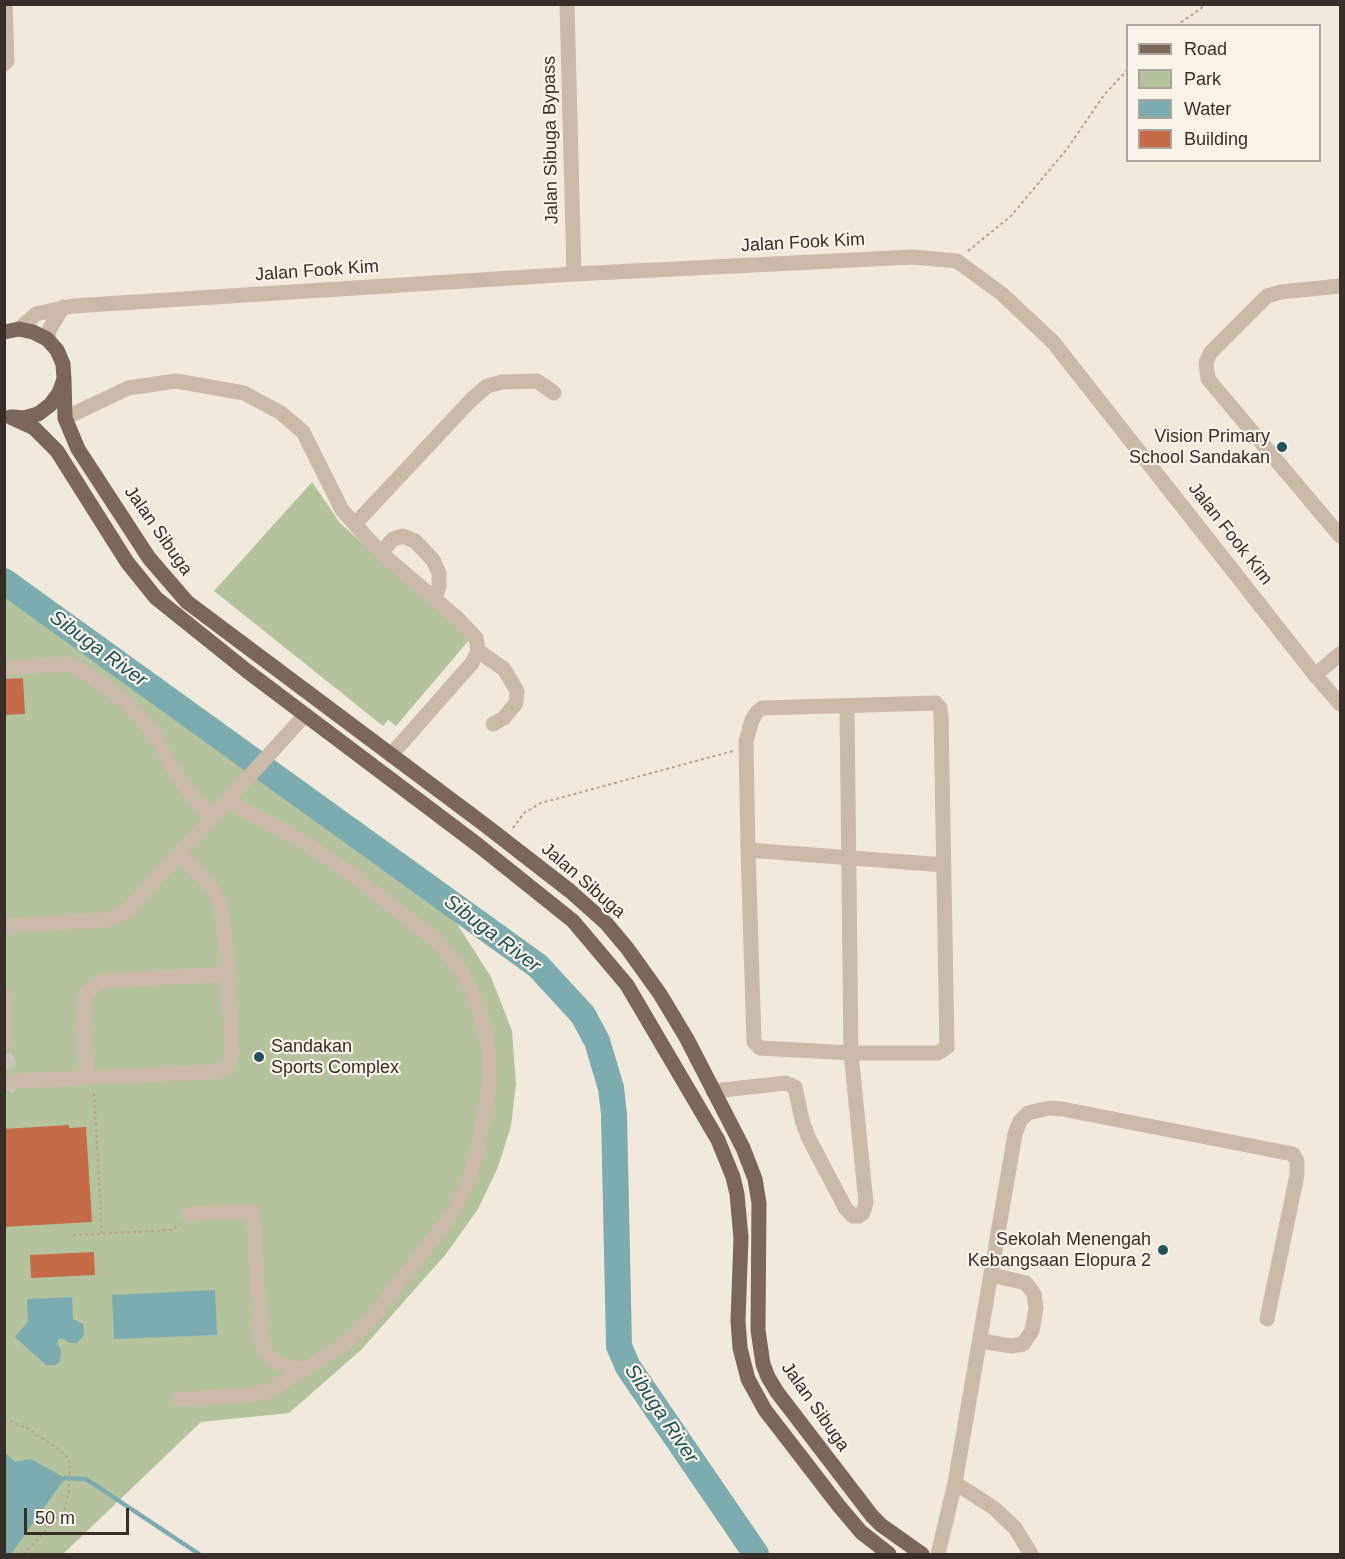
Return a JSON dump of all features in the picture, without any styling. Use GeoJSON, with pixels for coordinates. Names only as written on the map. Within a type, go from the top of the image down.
{"type":"FeatureCollection","features":[{"type":"Feature","properties":{"kind":"main road"},"geometry":{"type":"LineString","coordinates":[[10,328],[33,332],[46,339]]}},
{"type":"Feature","properties":{"kind":"main road","name":"Jalan Sibuga"},"geometry":{"type":"LineString","coordinates":[[46,339],[57,350],[63,364],[65,418],[78,449],[148,558],[187,602],[570,891],[606,923],[660,994],[687,1039],[750,1164],[758,1189],[758,1330],[763,1364],[768,1377],[872,1516],[922,1554]]}},
{"type":"Feature","properties":{"kind":"main road"},"geometry":{"type":"LineString","coordinates":[[7,416],[24,418],[38,414],[51,405],[64,379]]}},
{"type":"Feature","properties":{"kind":"main road","name":"Jalan Sibuga"},"geometry":{"type":"LineString","coordinates":[[7,416],[34,428],[57,451],[127,562],[156,598],[247,671],[478,845],[573,921],[627,985],[718,1140],[733,1177],[741,1238],[738,1321],[740,1348],[748,1379],[765,1410],[839,1506],[861,1532],[889,1554]]}},
{"type":"Feature","properties":{"kind":"street"},"geometry":{"type":"LineString","coordinates":[[4,64],[7,61],[5,4]]}},
{"type":"Feature","properties":{"kind":"street","name":"Jalan Sibuga Bypass"},"geometry":{"type":"LineString","coordinates":[[567,4],[574,274]]}},
{"type":"Feature","properties":{"kind":"street","name":"Jalan Fook Kim"},"geometry":{"type":"LineString","coordinates":[[10,328],[36,314],[63,308],[574,274],[913,257],[957,261],[1002,294],[1053,342],[1315,675],[1335,686],[1341,704]]}},
{"type":"Feature","properties":{"kind":"street"},"geometry":{"type":"LineString","coordinates":[[1341,286],[1281,292],[1267,296],[1210,353],[1206,363],[1209,379],[1341,536]]}},
{"type":"Feature","properties":{"kind":"street"},"geometry":{"type":"LineString","coordinates":[[46,339],[63,308]]}},
{"type":"Feature","properties":{"kind":"street"},"geometry":{"type":"LineString","coordinates":[[65,418],[128,388],[176,381],[244,393],[281,412],[303,432],[342,510],[381,553],[476,638],[478,651],[472,663],[391,755]]}},
{"type":"Feature","properties":{"kind":"street"},"geometry":{"type":"LineString","coordinates":[[355,524],[471,400],[487,386],[502,382],[537,381],[554,393]]}},
{"type":"Feature","properties":{"kind":"street"},"geometry":{"type":"LineString","coordinates":[[381,553],[393,538],[403,536],[415,542],[433,560],[439,573],[440,586],[435,599]]}},
{"type":"Feature","properties":{"kind":"street"},"geometry":{"type":"LineString","coordinates":[[478,651],[504,669],[517,691],[516,703],[504,718],[493,724]]}},
{"type":"Feature","properties":{"kind":"street"},"geometry":{"type":"LineString","coordinates":[[1315,675],[1341,654]]}},
{"type":"Feature","properties":{"kind":"street"},"geometry":{"type":"LineString","coordinates":[[4,668],[68,664],[90,676],[123,700],[154,733],[192,796],[212,818]]}},
{"type":"Feature","properties":{"kind":"street"},"geometry":{"type":"LineString","coordinates":[[936,704],[940,708],[946,1047],[942,1052],[850,1053],[760,1048],[754,1042],[746,748],[747,730],[757,712],[762,708],[936,704]]}},
{"type":"Feature","properties":{"kind":"street"},"geometry":{"type":"LineString","coordinates":[[713,1091],[786,1083],[795,1087],[808,1137],[846,1209],[854,1216],[859,1216],[866,1209],[850,1053],[847,706]]}},
{"type":"Feature","properties":{"kind":"street"},"geometry":{"type":"LineString","coordinates":[[4,926],[105,920],[128,910],[305,715]]}},
{"type":"Feature","properties":{"kind":"street"},"geometry":{"type":"LineString","coordinates":[[180,1399],[251,1395],[269,1391],[346,1343],[372,1318],[452,1214],[466,1186],[478,1149],[490,1081],[488,1046],[480,1011],[462,972],[438,942],[349,872],[299,839],[227,801]]}},
{"type":"Feature","properties":{"kind":"street"},"geometry":{"type":"LineString","coordinates":[[748,850],[944,866]]}},
{"type":"Feature","properties":{"kind":"street"},"geometry":{"type":"LineString","coordinates":[[11,1081],[213,1072],[225,1069],[232,1055],[228,974],[220,903],[211,887],[179,853]]}},
{"type":"Feature","properties":{"kind":"street"},"geometry":{"type":"LineString","coordinates":[[90,1078],[83,1015],[86,993],[101,981],[228,974]]}},
{"type":"Feature","properties":{"kind":"street"},"geometry":{"type":"LineString","coordinates":[[4,994],[4,1042]]}},
{"type":"Feature","properties":{"kind":"street"},"geometry":{"type":"LineString","coordinates":[[938,1554],[955,1483],[1015,1134],[1020,1120],[1028,1113],[1039,1109],[1062,1109],[1293,1154],[1297,1161],[1296,1175],[1267,1319]]}},
{"type":"Feature","properties":{"kind":"street"},"geometry":{"type":"LineString","coordinates":[[188,1214],[254,1211],[261,1341],[266,1353],[276,1362],[303,1371]]}},
{"type":"Feature","properties":{"kind":"street"},"geometry":{"type":"LineString","coordinates":[[981,1341],[1011,1346],[1023,1344],[1032,1331],[1036,1308],[1034,1294],[1026,1283],[992,1275]]}},
{"type":"Feature","properties":{"kind":"street"},"geometry":{"type":"LineString","coordinates":[[955,1483],[994,1508],[1014,1528],[1031,1554]]}},
{"type":"Feature","properties":{"kind":"path"},"geometry":{"type":"LineString","coordinates":[[1179,24],[1207,4]]}},
{"type":"Feature","properties":{"kind":"path"},"geometry":{"type":"LineString","coordinates":[[957,261],[1011,216],[1067,149],[1104,95],[1126,71]]}},
{"type":"Feature","properties":{"kind":"path"},"geometry":{"type":"LineString","coordinates":[[503,839],[524,813],[542,803],[746,748]]}},
{"type":"Feature","properties":{"kind":"path"},"geometry":{"type":"LineString","coordinates":[[90,1078],[102,1233]]}},
{"type":"Feature","properties":{"kind":"path"},"geometry":{"type":"LineString","coordinates":[[73,1235],[173,1230]]}},
{"type":"Feature","properties":{"kind":"path"},"geometry":{"type":"LineString","coordinates":[[4,1419],[27,1428],[64,1453],[70,1463],[64,1510],[24,1554]]}},
{"type":"Feature","properties":{"kind":"green space"},"geometry":{"type":"Polygon","coordinates":[[[312,482],[340,523],[470,639],[396,726],[388,720],[383,726],[214,591],[312,482]]]}},
{"type":"Feature","properties":{"kind":"green space","name":"Sandakan Sports Complex"},"geometry":{"type":"Polygon","coordinates":[[[5,594],[454,919],[491,977],[512,1031],[516,1084],[511,1126],[498,1167],[478,1209],[446,1254],[361,1350],[289,1413],[201,1422],[63,1554],[5,1554],[5,594]]]}},
{"type":"Feature","properties":{"kind":"water"},"geometry":{"type":"Polygon","coordinates":[[[215,1290],[217,1335],[114,1339],[112,1295],[215,1290]]]}},
{"type":"Feature","properties":{"kind":"water"},"geometry":{"type":"Polygon","coordinates":[[[72,1297],[73,1319],[83,1324],[84,1335],[77,1343],[70,1343],[62,1338],[58,1340],[57,1344],[61,1350],[60,1361],[56,1365],[46,1365],[15,1337],[28,1322],[27,1299],[72,1297]]]}},
{"type":"Feature","properties":{"kind":"water"},"geometry":{"type":"Polygon","coordinates":[[[4,1452],[15,1462],[31,1459],[65,1478],[11,1554],[5,1554],[4,1452]]]}},
{"type":"Feature","properties":{"kind":"building"},"geometry":{"type":"Polygon","coordinates":[[[23,678],[25,714],[4,715],[4,679],[23,678]]]}},
{"type":"Feature","properties":{"kind":"building"},"geometry":{"type":"Polygon","coordinates":[[[69,1125],[69,1128],[86,1127],[92,1222],[4,1227],[4,1129],[69,1125]]]}},
{"type":"Feature","properties":{"kind":"building"},"geometry":{"type":"Polygon","coordinates":[[[94,1252],[95,1275],[31,1278],[30,1255],[94,1252]]]}},
{"type":"Feature","properties":{"kind":"waterway","name":"Sibuga River"},"geometry":{"type":"LineString","coordinates":[[4,581],[538,966],[583,1015],[597,1041],[611,1088],[614,1114],[619,1346],[628,1367],[756,1554]]}},
{"type":"Feature","properties":{"kind":"waterway"},"geometry":{"type":"LineString","coordinates":[[65,1478],[86,1479],[199,1554]]}},
{"type":"Feature","properties":{"kind":"tunnel"},"geometry":{"type":"LineString","coordinates":[[4,1055],[12,1071],[11,1081],[4,1094]]}},
{"type":"Feature","properties":{"kind":"place","name":"Vision Primary School Sandakan"},"geometry":{"type":"Point","coordinates":[1282,447]}},
{"type":"Feature","properties":{"kind":"place","name":"Sandakan Sports Complex"},"geometry":{"type":"Point","coordinates":[259,1057]}},
{"type":"Feature","properties":{"kind":"place","name":"Sekolah Menengah Kebangsaan Elopura 2"},"geometry":{"type":"Point","coordinates":[1163,1250]}}]}
